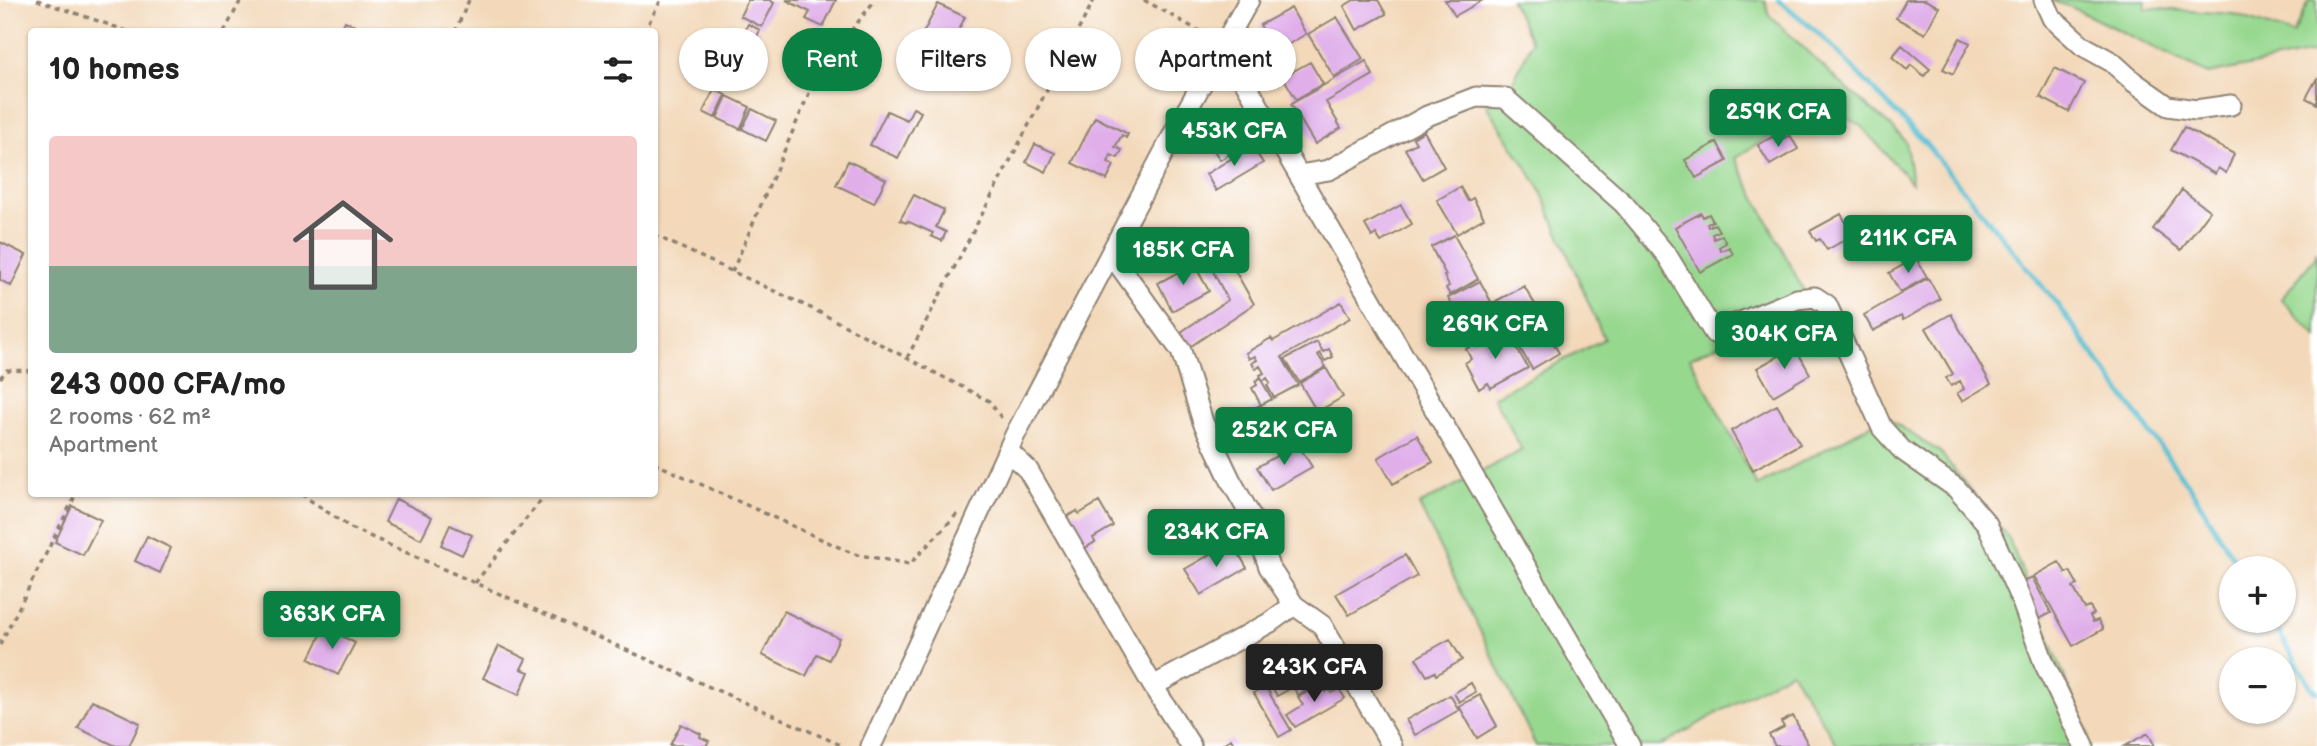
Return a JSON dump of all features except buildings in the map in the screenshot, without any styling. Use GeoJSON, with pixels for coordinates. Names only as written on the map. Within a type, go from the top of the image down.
{"type":"FeatureCollection","features":[{"type":"Feature","properties":{"kind":"street"},"geometry":{"type":"LineString","coordinates":[[1234,28],[1249,0]]}},
{"type":"Feature","properties":{"kind":"street"},"geometry":{"type":"LineString","coordinates":[[2044,0],[2052,18],[2083,46],[2112,62],[2134,82],[2168,106],[2196,110],[2231,105]]}},
{"type":"Feature","properties":{"kind":"street"},"geometry":{"type":"LineString","coordinates":[[871,746],[1011,443],[1198,91]]}},
{"type":"Feature","properties":{"kind":"street"},"geometry":{"type":"LineString","coordinates":[[1250,91],[1630,746]]}},
{"type":"Feature","properties":{"kind":"street"},"geometry":{"type":"LineString","coordinates":[[1298,175],[1329,170],[1427,116],[1476,97],[1505,98],[1624,204],[1668,257],[1714,334],[1797,299],[1815,297],[1828,305],[1882,428],[1902,450],[1956,488],[1987,524],[2022,602],[2044,663],[2084,746]]}},
{"type":"Feature","properties":{"kind":"street"},"geometry":{"type":"LineString","coordinates":[[1111,254],[1181,351],[1203,422],[1230,481],[1253,520],[1269,567],[1294,605],[1322,625],[1392,746]]}},
{"type":"Feature","properties":{"kind":"street"},"geometry":{"type":"LineString","coordinates":[[1011,443],[1191,746]]}},
{"type":"Feature","properties":{"kind":"street"},"geometry":{"type":"LineString","coordinates":[[1153,686],[1269,623],[1294,605]]}},
{"type":"Feature","properties":{"kind":"path"},"geometry":{"type":"LineString","coordinates":[[37,0],[118,28]]}},
{"type":"Feature","properties":{"kind":"path"},"geometry":{"type":"LineString","coordinates":[[226,28],[242,0]]}},
{"type":"Feature","properties":{"kind":"path"},"geometry":{"type":"LineString","coordinates":[[457,28],[469,0]]}},
{"type":"Feature","properties":{"kind":"path"},"geometry":{"type":"LineString","coordinates":[[646,28],[661,0]]}},
{"type":"Feature","properties":{"kind":"path"},"geometry":{"type":"LineString","coordinates":[[732,272],[817,75],[876,0]]}},
{"type":"Feature","properties":{"kind":"path"},"geometry":{"type":"LineString","coordinates":[[907,358],[1094,0]]}},
{"type":"Feature","properties":{"kind":"path"},"geometry":{"type":"LineString","coordinates":[[1144,0],[1193,28]]}},
{"type":"Feature","properties":{"kind":"path"},"geometry":{"type":"LineString","coordinates":[[658,237],[815,310],[989,401],[1011,443]]}},
{"type":"Feature","properties":{"kind":"path"},"geometry":{"type":"LineString","coordinates":[[0,378],[7,370],[28,371]]}},
{"type":"Feature","properties":{"kind":"path"},"geometry":{"type":"LineString","coordinates":[[658,465],[854,554],[910,564],[965,506]]}},
{"type":"Feature","properties":{"kind":"path"},"geometry":{"type":"LineString","coordinates":[[0,645],[74,497]]}},
{"type":"Feature","properties":{"kind":"path"},"geometry":{"type":"LineString","coordinates":[[305,497],[351,528],[843,746]]}},
{"type":"Feature","properties":{"kind":"path"},"geometry":{"type":"LineString","coordinates":[[475,583],[544,497]]}},
{"type":"Feature","properties":{"kind":"green space"},"geometry":{"type":"Polygon","coordinates":[[[1511,0],[1765,0],[1768,14],[1906,142],[1912,183],[1861,126],[1822,103],[1735,158],[1809,301],[1690,358],[1757,486],[1885,417],[1940,452],[2009,539],[2089,737],[2074,746],[1838,746],[1791,671],[1660,746],[1536,746],[1419,505],[1522,450],[1493,397],[1604,339],[1539,187],[1486,105],[1510,88],[1532,42],[1511,0]]]}},
{"type":"Feature","properties":{"kind":"green space"},"geometry":{"type":"Polygon","coordinates":[[[2049,0],[2146,0],[2145,8],[2233,14],[2293,34],[2310,0],[2317,0],[2317,52],[2208,74],[2071,7],[2049,0]]]}},
{"type":"Feature","properties":{"kind":"green space"},"geometry":{"type":"Polygon","coordinates":[[[2317,251],[2317,337],[2281,299],[2314,259],[2317,251]]]}},
{"type":"Feature","properties":{"kind":"waterway"},"geometry":{"type":"LineString","coordinates":[[1779,0],[1826,40],[1925,143],[2056,303],[2191,489],[2232,556]]}},
{"type":"Feature","properties":{"kind":"waterway"},"geometry":{"type":"LineString","coordinates":[[2279,633],[2311,687],[2317,692]]}}]}
